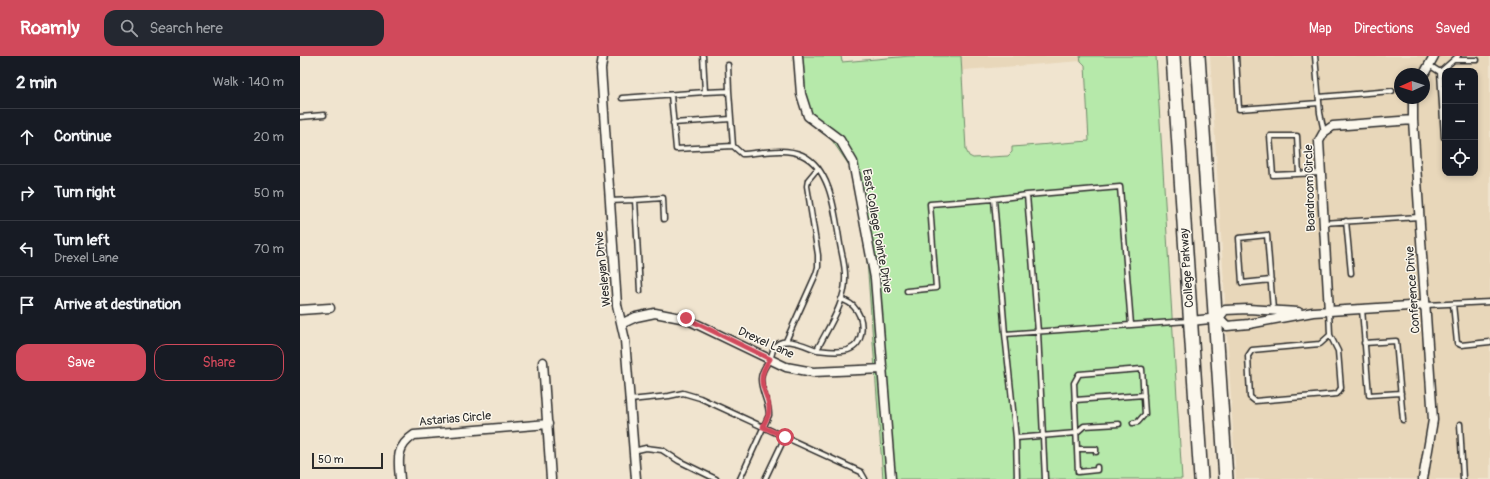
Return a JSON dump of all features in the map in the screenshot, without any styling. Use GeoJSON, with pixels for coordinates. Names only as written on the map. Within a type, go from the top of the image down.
{"type":"FeatureCollection","features":[{"type":"Feature","properties":{"kind":"main road","name":"College Parkway"},"geometry":{"type":"LineString","coordinates":[[1173,56],[1201,479]]}},
{"type":"Feature","properties":{"kind":"main road","name":"College Parkway"},"geometry":{"type":"LineString","coordinates":[[1198,56],[1217,318],[1226,479]]}},
{"type":"Feature","properties":{"kind":"street","name":"Wesleyan Drive"},"geometry":{"type":"LineString","coordinates":[[603,56],[601,69],[617,305],[623,323],[636,479]]}},
{"type":"Feature","properties":{"kind":"street","name":"East College Pointe Drive"},"geometry":{"type":"LineString","coordinates":[[798,56],[801,94],[808,116],[840,140],[853,162],[875,278],[891,479]]}},
{"type":"Feature","properties":{"kind":"street"},"geometry":{"type":"LineString","coordinates":[[1427,68],[1434,56]]}},
{"type":"Feature","properties":{"kind":"street","name":"Conference Drive"},"geometry":{"type":"LineString","coordinates":[[1413,104],[1433,420],[1423,479]]}},
{"type":"Feature","properties":{"kind":"street","name":"Boardroom Circle"},"geometry":{"type":"LineString","coordinates":[[1329,311],[1319,141],[1324,132],[1333,126],[1413,120]]}},
{"type":"Feature","properties":{"kind":"street"},"geometry":{"type":"LineString","coordinates":[[1190,321],[1217,318],[1225,310],[1313,312],[1426,305]]}},
{"type":"Feature","properties":{"kind":"street"},"geometry":{"type":"LineString","coordinates":[[300,310],[330,308]]}},
{"type":"Feature","properties":{"kind":"street"},"geometry":{"type":"LineString","coordinates":[[1217,318],[1227,326],[1249,324],[1313,312]]}},
{"type":"Feature","properties":{"kind":"street","name":"Drexel Lane"},"geometry":{"type":"LineString","coordinates":[[623,323],[636,317],[655,313],[686,318],[786,367],[813,372],[883,369]]}},
{"type":"Feature","properties":{"kind":"street"},"geometry":{"type":"LineString","coordinates":[[543,362],[551,479]]}},
{"type":"Feature","properties":{"kind":"street","name":"Astarias Circle"},"geometry":{"type":"LineString","coordinates":[[400,479],[398,461],[400,450],[405,441],[414,435],[548,424]]}},
{"type":"Feature","properties":{"kind":"lane"},"geometry":{"type":"LineString","coordinates":[[703,56],[705,92]]}},
{"type":"Feature","properties":{"kind":"lane"},"geometry":{"type":"LineString","coordinates":[[1236,56],[1239,108],[1319,103]]}},
{"type":"Feature","properties":{"kind":"lane"},"geometry":{"type":"LineString","coordinates":[[1315,56],[1319,103],[1324,132]]}},
{"type":"Feature","properties":{"kind":"lane"},"geometry":{"type":"LineString","coordinates":[[1440,72],[1458,56]]}},
{"type":"Feature","properties":{"kind":"lane"},"geometry":{"type":"LineString","coordinates":[[1454,60],[1477,60]]}},
{"type":"Feature","properties":{"kind":"lane"},"geometry":{"type":"LineString","coordinates":[[1429,64],[1440,72]]}},
{"type":"Feature","properties":{"kind":"lane"},"geometry":{"type":"LineString","coordinates":[[728,65],[733,146],[742,154],[792,152],[809,159],[818,168],[826,183],[840,241],[845,280],[841,298],[817,350]]}},
{"type":"Feature","properties":{"kind":"lane"},"geometry":{"type":"LineString","coordinates":[[1440,72],[1442,104]]}},
{"type":"Feature","properties":{"kind":"lane"},"geometry":{"type":"LineString","coordinates":[[622,98],[729,91]]}},
{"type":"Feature","properties":{"kind":"lane"},"geometry":{"type":"LineString","coordinates":[[1319,97],[1392,91]]}},
{"type":"Feature","properties":{"kind":"lane"},"geometry":{"type":"LineString","coordinates":[[671,95],[676,150],[733,146]]}},
{"type":"Feature","properties":{"kind":"lane"},"geometry":{"type":"LineString","coordinates":[[300,117],[324,115]]}},
{"type":"Feature","properties":{"kind":"lane"},"geometry":{"type":"LineString","coordinates":[[673,123],[731,119]]}},
{"type":"Feature","properties":{"kind":"lane"},"geometry":{"type":"LineString","coordinates":[[1299,174],[1297,136],[1270,136],[1272,175],[1299,174],[1320,173]]}},
{"type":"Feature","properties":{"kind":"lane"},"geometry":{"type":"LineString","coordinates":[[786,341],[816,274],[818,255],[807,186],[808,180],[818,168]]}},
{"type":"Feature","properties":{"kind":"lane"},"geometry":{"type":"LineString","coordinates":[[907,291],[936,288],[930,204],[1120,187],[1131,325]]}},
{"type":"Feature","properties":{"kind":"lane"},"geometry":{"type":"LineString","coordinates":[[1027,195],[1038,332],[1046,479]]}},
{"type":"Feature","properties":{"kind":"lane"},"geometry":{"type":"LineString","coordinates":[[609,201],[663,198],[664,219]]}},
{"type":"Feature","properties":{"kind":"lane"},"geometry":{"type":"LineString","coordinates":[[994,199],[1005,334],[1016,438],[1017,479]]}},
{"type":"Feature","properties":{"kind":"lane"},"geometry":{"type":"LineString","coordinates":[[635,200],[640,291]]}},
{"type":"Feature","properties":{"kind":"lane"},"geometry":{"type":"LineString","coordinates":[[1323,223],[1420,217]]}},
{"type":"Feature","properties":{"kind":"lane"},"geometry":{"type":"LineString","coordinates":[[1346,221],[1351,273]]}},
{"type":"Feature","properties":{"kind":"lane"},"geometry":{"type":"LineString","coordinates":[[1271,280],[1242,283],[1239,238],[1267,235],[1271,280],[1273,310]]}},
{"type":"Feature","properties":{"kind":"lane"},"geometry":{"type":"LineString","coordinates":[[740,479],[769,415],[768,404],[761,378],[764,368],[778,343],[786,341],[817,350],[842,351],[849,350],[858,342],[861,335],[860,318],[855,308],[841,298]]}},
{"type":"Feature","properties":{"kind":"lane"},"geometry":{"type":"LineString","coordinates":[[1426,305],[1490,302]]}},
{"type":"Feature","properties":{"kind":"lane"},"geometry":{"type":"LineString","coordinates":[[1453,304],[1457,343],[1461,345],[1490,342]]}},
{"type":"Feature","properties":{"kind":"lane"},"geometry":{"type":"LineString","coordinates":[[1362,309],[1369,394],[1400,393]]}},
{"type":"Feature","properties":{"kind":"lane"},"geometry":{"type":"LineString","coordinates":[[1329,311],[1330,335],[1338,351],[1341,388],[1337,394],[1255,401],[1250,397],[1248,356],[1252,350],[1320,344],[1330,335]]}},
{"type":"Feature","properties":{"kind":"lane"},"geometry":{"type":"LineString","coordinates":[[1005,334],[1190,321]]}},
{"type":"Feature","properties":{"kind":"lane"},"geometry":{"type":"LineString","coordinates":[[1364,343],[1396,341],[1403,420]]}},
{"type":"Feature","properties":{"kind":"lane"},"geometry":{"type":"LineString","coordinates":[[1097,467],[1097,470],[1078,472],[1074,383],[1079,374],[1142,369],[1145,414],[1138,422],[1133,423]]}},
{"type":"Feature","properties":{"kind":"lane"},"geometry":{"type":"LineString","coordinates":[[630,400],[684,393],[700,398],[861,472],[865,479]]}},
{"type":"Feature","properties":{"kind":"lane"},"geometry":{"type":"LineString","coordinates":[[1075,400],[1144,395]]}},
{"type":"Feature","properties":{"kind":"lane"},"geometry":{"type":"LineString","coordinates":[[1016,438],[1076,433],[1084,426],[1119,424]]}},
{"type":"Feature","properties":{"kind":"lane"},"geometry":{"type":"LineString","coordinates":[[1460,424],[1463,479]]}},
{"type":"Feature","properties":{"kind":"lane"},"geometry":{"type":"LineString","coordinates":[[765,479],[785,437]]}},
{"type":"Feature","properties":{"kind":"lane"},"geometry":{"type":"LineString","coordinates":[[633,451],[646,448],[662,450],[679,461],[716,479]]}},
{"type":"Feature","properties":{"kind":"lane"},"geometry":{"type":"LineString","coordinates":[[1077,449],[1096,449],[1096,452]]}},
{"type":"Feature","properties":{"kind":"shaded area"},"geometry":{"type":"Polygon","coordinates":[[[961,56],[1080,56],[1081,61],[964,70],[962,73],[966,150],[961,56]]]}},
{"type":"Feature","properties":{"kind":"shaded area"},"geometry":{"type":"Polygon","coordinates":[[[1210,56],[1490,56],[1490,479],[1236,479],[1210,56]]]}},
{"type":"Feature","properties":{"kind":"green space"},"geometry":{"type":"Polygon","coordinates":[[[799,56],[841,56],[842,62],[910,56],[961,56],[966,150],[969,156],[973,158],[1008,156],[1012,152],[1012,147],[1089,141],[1085,65],[1081,61],[1080,56],[1156,56],[1182,479],[883,479],[865,233],[851,168],[831,139],[805,111],[799,56]]]}},
{"type":"Feature","properties":{"kind":"route"},"geometry":{"type":"LineString","coordinates":[[686,318],[761,353],[770,359],[764,368],[761,378],[768,404],[769,415],[763,427],[785,437]]}}]}
